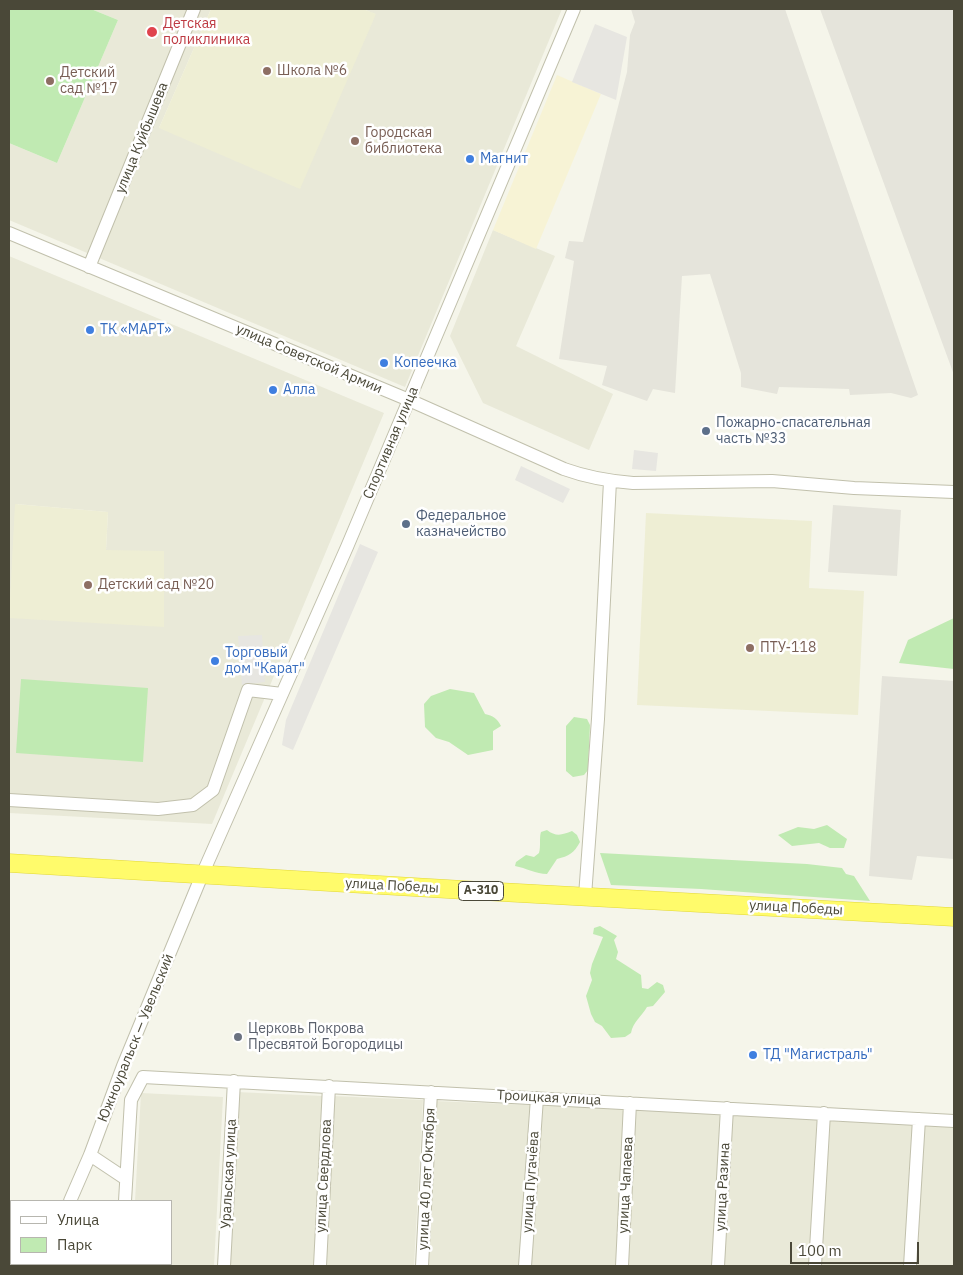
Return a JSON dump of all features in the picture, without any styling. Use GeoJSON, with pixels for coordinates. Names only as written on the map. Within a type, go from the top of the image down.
{"type":"FeatureCollection","features":[{"type":"Feature","properties":{"kind":"highway","name":"улица Победы"},"geometry":{"type":"LineString","coordinates":[[9,863],[954,917]]}},
{"type":"Feature","properties":{"kind":"street","name":"улица Куйбышева"},"geometry":{"type":"LineString","coordinates":[[89,267],[194,9]]}},
{"type":"Feature","properties":{"kind":"street","name":"Спортивная улица"},"geometry":{"type":"LineString","coordinates":[[202,875],[409,400],[574,9]]}},
{"type":"Feature","properties":{"kind":"street","name":"улица Советской Армии"},"geometry":{"type":"LineString","coordinates":[[9,233],[409,400],[564,469],[585,476],[632,483],[772,481],[854,488],[954,492]]}},
{"type":"Feature","properties":{"kind":"street"},"geometry":{"type":"LineString","coordinates":[[585,896],[594,773],[610,481]]}},
{"type":"Feature","properties":{"kind":"street"},"geometry":{"type":"LineString","coordinates":[[9,800],[158,810],[193,805],[213,790],[248,690],[282,694]]}},
{"type":"Feature","properties":{"kind":"street","name":"Южноуральск — Увельский"},"geometry":{"type":"LineString","coordinates":[[70,1200],[202,875]]}},
{"type":"Feature","properties":{"kind":"street","name":"Троицкая улица"},"geometry":{"type":"LineString","coordinates":[[131,1100],[143,1077],[954,1121]]}},
{"type":"Feature","properties":{"kind":"street","name":"Уральская улица"},"geometry":{"type":"LineString","coordinates":[[224,1266],[234,1081]]}},
{"type":"Feature","properties":{"kind":"street","name":"улица Свердлова"},"geometry":{"type":"LineString","coordinates":[[320,1266],[329,1086]]}},
{"type":"Feature","properties":{"kind":"street","name":"улица 40 лет Октября"},"geometry":{"type":"LineString","coordinates":[[422,1266],[431,1092]]}},
{"type":"Feature","properties":{"kind":"street"},"geometry":{"type":"LineString","coordinates":[[112,1094],[131,1100],[125,1200]]}},
{"type":"Feature","properties":{"kind":"street","name":"улица Пугачёва"},"geometry":{"type":"LineString","coordinates":[[525,1266],[537,1098]]}},
{"type":"Feature","properties":{"kind":"street","name":"улица Чапаева"},"geometry":{"type":"LineString","coordinates":[[622,1266],[630,1103]]}},
{"type":"Feature","properties":{"kind":"street","name":"улица Разина"},"geometry":{"type":"LineString","coordinates":[[718,1266],[727,1108]]}},
{"type":"Feature","properties":{"kind":"street"},"geometry":{"type":"LineString","coordinates":[[815,1266],[824,1114]]}},
{"type":"Feature","properties":{"kind":"street"},"geometry":{"type":"LineString","coordinates":[[910,1266],[919,1119]]}},
{"type":"Feature","properties":{"kind":"street"},"geometry":{"type":"LineString","coordinates":[[90,1155],[126,1179]]}},
{"type":"Feature","properties":{"kind":"shaded area"},"geometry":{"type":"Polygon","coordinates":[[[91,9],[211,9],[159,128],[375,14],[363,9],[562,9],[405,387],[9,220],[9,143],[57,163],[118,20],[91,9]]]}},
{"type":"Feature","properties":{"kind":"shaded area","name":"Школа №6"},"geometry":{"type":"Polygon","coordinates":[[[211,9],[363,9],[376,14],[300,189],[159,128],[211,9]]]}},
{"type":"Feature","properties":{"kind":"shaded area"},"geometry":{"type":"Polygon","coordinates":[[[631,9],[785,9],[918,395],[911,398],[891,393],[850,395],[849,389],[779,387],[777,394],[741,387],[741,373],[710,274],[682,276],[675,393],[653,389],[647,401],[602,385],[607,366],[559,359],[574,261],[565,258],[569,241],[583,242],[627,72],[630,35],[635,22],[631,9]]]}},
{"type":"Feature","properties":{"kind":"shaded area"},"geometry":{"type":"Polygon","coordinates":[[[820,9],[954,9],[954,375],[820,9]]]}},
{"type":"Feature","properties":{"kind":"shaded area"},"geometry":{"type":"Polygon","coordinates":[[[595,24],[627,37],[616,100],[572,82],[595,24]]]}},
{"type":"Feature","properties":{"kind":"shaded area"},"geometry":{"type":"Polygon","coordinates":[[[557,75],[601,94],[536,249],[493,230],[557,75]]]}},
{"type":"Feature","properties":{"kind":"shaded area"},"geometry":{"type":"Polygon","coordinates":[[[493,230],[555,256],[516,346],[613,394],[589,450],[483,403],[450,336],[493,230]]]}},
{"type":"Feature","properties":{"kind":"shaded area"},"geometry":{"type":"Polygon","coordinates":[[[9,256],[384,413],[212,824],[9,813],[9,256]],[[16,504],[106,550],[108,512],[16,504]]]}},
{"type":"Feature","properties":{"kind":"shaded area"},"geometry":{"type":"Polygon","coordinates":[[[634,450],[658,453],[656,471],[632,469],[634,450]]]}},
{"type":"Feature","properties":{"kind":"shaded area"},"geometry":{"type":"Polygon","coordinates":[[[521,466],[570,489],[563,503],[515,480],[521,466]]]}},
{"type":"Feature","properties":{"kind":"shaded area","name":"Детский сад №20"},"geometry":{"type":"Polygon","coordinates":[[[15,504],[108,512],[106,550],[164,551],[164,627],[9,618],[15,504]]]}},
{"type":"Feature","properties":{"kind":"shaded area"},"geometry":{"type":"Polygon","coordinates":[[[833,505],[901,510],[897,576],[828,572],[833,505]]]}},
{"type":"Feature","properties":{"kind":"shaded area","name":"ПТУ-118"},"geometry":{"type":"Polygon","coordinates":[[[646,513],[812,521],[809,588],[864,591],[858,715],[637,705],[646,513]]]}},
{"type":"Feature","properties":{"kind":"shaded area"},"geometry":{"type":"Polygon","coordinates":[[[360,544],[378,552],[293,750],[282,745],[286,720],[360,544]]]}},
{"type":"Feature","properties":{"kind":"shaded area"},"geometry":{"type":"Polygon","coordinates":[[[262,635],[265,682],[242,685],[238,636],[262,635]]]}},
{"type":"Feature","properties":{"kind":"shaded area"},"geometry":{"type":"Polygon","coordinates":[[[882,676],[954,681],[954,859],[917,856],[912,880],[869,876],[882,676]]]}},
{"type":"Feature","properties":{"kind":"shaded area"},"geometry":{"type":"Polygon","coordinates":[[[237,1092],[322,1096],[315,1266],[227,1266],[237,1092]]]}},
{"type":"Feature","properties":{"kind":"shaded area"},"geometry":{"type":"Polygon","coordinates":[[[141,1093],[223,1097],[214,1266],[132,1266],[172,1265],[172,1200],[135,1200],[141,1093]]]}},
{"type":"Feature","properties":{"kind":"shaded area"},"geometry":{"type":"Polygon","coordinates":[[[333,1096],[423,1100],[414,1266],[325,1266],[333,1096]]]}},
{"type":"Feature","properties":{"kind":"shaded area"},"geometry":{"type":"Polygon","coordinates":[[[434,1101],[531,1105],[521,1266],[427,1266],[434,1101]]]}},
{"type":"Feature","properties":{"kind":"shaded area"},"geometry":{"type":"Polygon","coordinates":[[[540,1105],[625,1109],[617,1266],[530,1266],[540,1105]]]}},
{"type":"Feature","properties":{"kind":"shaded area"},"geometry":{"type":"Polygon","coordinates":[[[634,1109],[720,1113],[713,1266],[626,1266],[634,1109]]]}},
{"type":"Feature","properties":{"kind":"shaded area"},"geometry":{"type":"Polygon","coordinates":[[[732,1114],[817,1118],[810,1266],[724,1266],[732,1114]]]}},
{"type":"Feature","properties":{"kind":"shaded area"},"geometry":{"type":"Polygon","coordinates":[[[829,1121],[913,1125],[904,1266],[821,1266],[829,1121]]]}},
{"type":"Feature","properties":{"kind":"shaded area"},"geometry":{"type":"Polygon","coordinates":[[[925,1126],[954,1127],[954,1266],[916,1266],[925,1126]]]}},
{"type":"Feature","properties":{"kind":"green space","name":"Детский сад №17"},"geometry":{"type":"Polygon","coordinates":[[[9,9],[91,9],[118,20],[57,163],[9,143],[9,9]]]}},
{"type":"Feature","properties":{"kind":"green space"},"geometry":{"type":"Polygon","coordinates":[[[954,618],[954,669],[899,663],[908,640],[954,618]]]}},
{"type":"Feature","properties":{"kind":"green space"},"geometry":{"type":"Polygon","coordinates":[[[21,679],[148,688],[143,762],[16,753],[21,679]]]}},
{"type":"Feature","properties":{"kind":"green space"},"geometry":{"type":"Polygon","coordinates":[[[450,689],[474,693],[485,714],[498,721],[501,726],[493,731],[493,750],[468,755],[449,742],[436,738],[425,727],[424,704],[431,696],[450,689]]]}},
{"type":"Feature","properties":{"kind":"green space"},"geometry":{"type":"Polygon","coordinates":[[[574,717],[587,719],[590,725],[588,770],[584,775],[573,777],[566,771],[566,726],[574,717]]]}},
{"type":"Feature","properties":{"kind":"green space"},"geometry":{"type":"Polygon","coordinates":[[[827,825],[847,839],[844,848],[830,848],[819,843],[792,846],[778,835],[798,827],[814,829],[827,825]]]}},
{"type":"Feature","properties":{"kind":"green space"},"geometry":{"type":"Polygon","coordinates":[[[547,830],[559,835],[572,831],[577,835],[580,842],[571,853],[557,859],[547,874],[515,866],[516,862],[526,855],[534,857],[539,853],[541,832],[547,830]]]}},
{"type":"Feature","properties":{"kind":"green space"},"geometry":{"type":"Polygon","coordinates":[[[600,853],[807,864],[842,868],[846,874],[854,876],[870,901],[701,889],[611,885],[600,853]]]}},
{"type":"Feature","properties":{"kind":"green space"},"geometry":{"type":"Polygon","coordinates":[[[600,926],[617,936],[614,940],[618,952],[616,959],[641,975],[642,988],[648,989],[657,982],[663,985],[665,992],[653,1006],[647,1007],[636,1022],[631,1033],[625,1037],[611,1038],[602,1026],[595,1022],[586,996],[592,980],[590,973],[592,964],[603,937],[593,934],[594,928],[600,926]]]}},
{"type":"Feature","properties":{"kind":"place","name":"Детская поликлиника"},"geometry":{"type":"Point","coordinates":[152,32]}},
{"type":"Feature","properties":{"kind":"place","name":"Школа №6"},"geometry":{"type":"Point","coordinates":[267,71]}},
{"type":"Feature","properties":{"kind":"place","name":"Детский сад №17"},"geometry":{"type":"Point","coordinates":[50,81]}},
{"type":"Feature","properties":{"kind":"place","name":"Городская библиотека"},"geometry":{"type":"Point","coordinates":[355,141]}},
{"type":"Feature","properties":{"kind":"place","name":"Магнит"},"geometry":{"type":"Point","coordinates":[470,159]}},
{"type":"Feature","properties":{"kind":"place","name":"ТК «МАРТ»"},"geometry":{"type":"Point","coordinates":[90,330]}},
{"type":"Feature","properties":{"kind":"place","name":"Копеечка"},"geometry":{"type":"Point","coordinates":[384,363]}},
{"type":"Feature","properties":{"kind":"place","name":"Алла"},"geometry":{"type":"Point","coordinates":[273,390]}},
{"type":"Feature","properties":{"kind":"place","name":"Пожарно-спасательная часть №33"},"geometry":{"type":"Point","coordinates":[706,431]}},
{"type":"Feature","properties":{"kind":"place","name":"Федеральное казначейство"},"geometry":{"type":"Point","coordinates":[406,524]}},
{"type":"Feature","properties":{"kind":"place","name":"Детский сад №20"},"geometry":{"type":"Point","coordinates":[88,585]}},
{"type":"Feature","properties":{"kind":"place","name":"ПТУ-118"},"geometry":{"type":"Point","coordinates":[750,648]}},
{"type":"Feature","properties":{"kind":"place","name":"Торговый дом \"Карат\""},"geometry":{"type":"Point","coordinates":[215,661]}},
{"type":"Feature","properties":{"kind":"place","name":"Церковь Покрова Пресвятой Богородицы"},"geometry":{"type":"Point","coordinates":[238,1037]}},
{"type":"Feature","properties":{"kind":"place","name":"ТД \"Магистраль\""},"geometry":{"type":"Point","coordinates":[753,1055]}}]}
